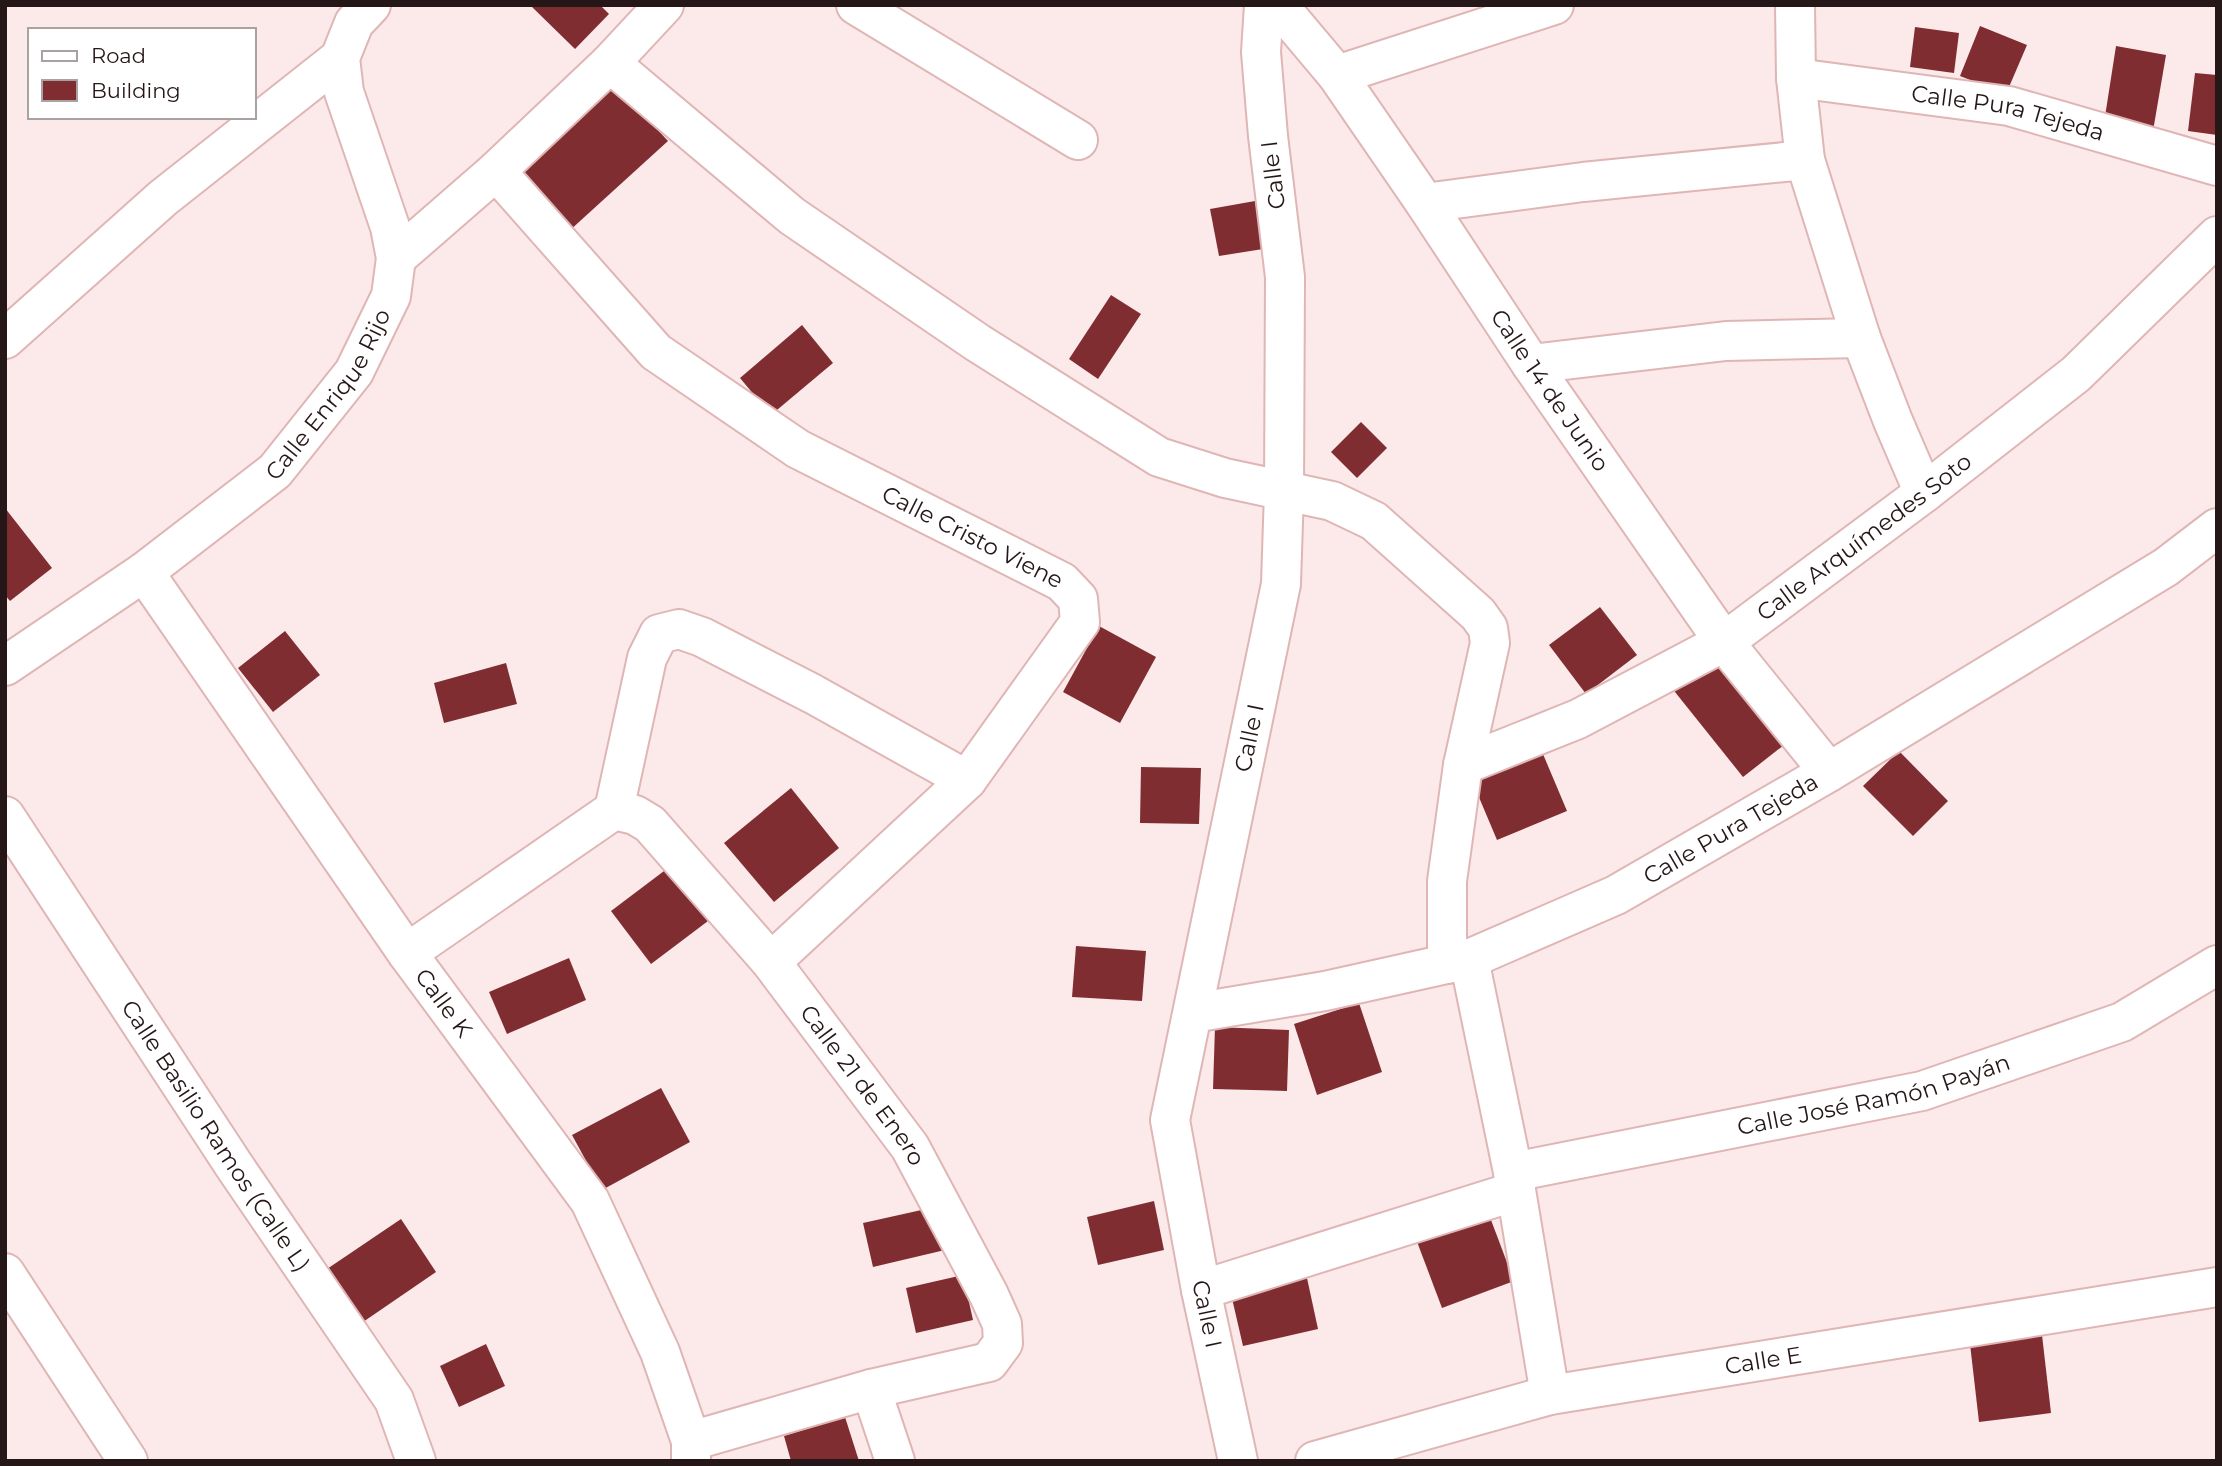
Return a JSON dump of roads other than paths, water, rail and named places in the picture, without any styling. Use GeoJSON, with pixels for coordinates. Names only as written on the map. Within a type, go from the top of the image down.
{"type":"FeatureCollection","features":[{"type":"Feature","properties":{"kind":"street","name":"Calle Enrique Rijo"},"geometry":{"type":"LineString","coordinates":[[5,666],[144,572],[275,471],[354,372],[391,296],[396,258],[390,227],[344,92],[340,58],[354,23],[371,5]]}},
{"type":"Feature","properties":{"kind":"street"},"geometry":{"type":"LineString","coordinates":[[396,258],[496,172],[610,63],[664,5]]}},
{"type":"Feature","properties":{"kind":"street"},"geometry":{"type":"LineString","coordinates":[[856,5],[1078,140]]}},
{"type":"Feature","properties":{"kind":"street","name":"Calle I"},"geometry":{"type":"LineString","coordinates":[[1238,1461],[1170,1120],[1281,584],[1285,277],[1261,52],[1264,5]]}},
{"type":"Feature","properties":{"kind":"street","name":"Calle 14 de Junio"},"geometry":{"type":"LineString","coordinates":[[1278,5],[1337,75],[1531,364],[1724,642],[1829,772]]}},
{"type":"Feature","properties":{"kind":"street"},"geometry":{"type":"LineString","coordinates":[[1337,75],[1554,5]]}},
{"type":"Feature","properties":{"kind":"street"},"geometry":{"type":"LineString","coordinates":[[1795,5],[1796,78],[1805,160],[1861,338],[1924,493]]}},
{"type":"Feature","properties":{"kind":"street"},"geometry":{"type":"LineString","coordinates":[[5,339],[163,198],[340,58]]}},
{"type":"Feature","properties":{"kind":"street"},"geometry":{"type":"LineString","coordinates":[[610,63],[792,216],[978,343],[1159,457],[1225,478],[1332,501],[1374,521],[1478,614],[1488,628],[1490,643],[1463,765],[1447,881],[1458,961],[1515,1181],[1550,1395]]}},
{"type":"Feature","properties":{"kind":"street","name":"Calle Pura Tejeda"},"geometry":{"type":"LineString","coordinates":[[1796,78],[2009,106],[2217,166]]}},
{"type":"Feature","properties":{"kind":"street"},"geometry":{"type":"LineString","coordinates":[[1425,203],[1583,182],[1805,160]]}},
{"type":"Feature","properties":{"kind":"street","name":"Calle Cristo Viene"},"geometry":{"type":"LineString","coordinates":[[496,172],[656,352],[798,449],[1062,582],[1078,598],[1080,622],[967,780],[771,962]]}},
{"type":"Feature","properties":{"kind":"street","name":"Calle Arquímedes Soto"},"geometry":{"type":"LineString","coordinates":[[1463,765],[1578,719],[1724,642],[1924,493],[2076,374],[2217,236]]}},
{"type":"Feature","properties":{"kind":"street"},"geometry":{"type":"LineString","coordinates":[[1531,364],[1726,341],[1861,338]]}},
{"type":"Feature","properties":{"kind":"street","name":"Calle Pura Tejeda"},"geometry":{"type":"LineString","coordinates":[[1193,1013],[1325,991],[1458,961],[1616,895],[1829,772],[2166,567],[2217,528]]}},
{"type":"Feature","properties":{"kind":"street","name":"Calle K"},"geometry":{"type":"LineString","coordinates":[[144,572],[407,953],[590,1201],[660,1352],[691,1451]]}},
{"type":"Feature","properties":{"kind":"street"},"geometry":{"type":"LineString","coordinates":[[407,953],[614,810],[647,658],[659,634],[679,629],[702,637],[813,694],[967,780]]}},
{"type":"Feature","properties":{"kind":"street","name":"Calle 21 de Enero"},"geometry":{"type":"LineString","coordinates":[[614,810],[635,815],[650,824],[771,962],[910,1147],[1002,1324],[1003,1343],[989,1362],[870,1389],[691,1451]]}},
{"type":"Feature","properties":{"kind":"street","name":"Calle Basilio Ramos (Calle L)"},"geometry":{"type":"LineString","coordinates":[[5,816],[235,1167],[394,1400],[416,1461]]}},
{"type":"Feature","properties":{"kind":"street","name":"Calle José Ramón Payán"},"geometry":{"type":"LineString","coordinates":[[1202,1290],[1515,1181],[1922,1091],[2122,1022],[2217,965]]}},
{"type":"Feature","properties":{"kind":"street"},"geometry":{"type":"LineString","coordinates":[[5,1273],[128,1461]]}},
{"type":"Feature","properties":{"kind":"street","name":"Calle E"},"geometry":{"type":"LineString","coordinates":[[1315,1461],[1550,1395],[2217,1287]]}},
{"type":"Feature","properties":{"kind":"street"},"geometry":{"type":"LineString","coordinates":[[870,1389],[895,1461]]}}]}
